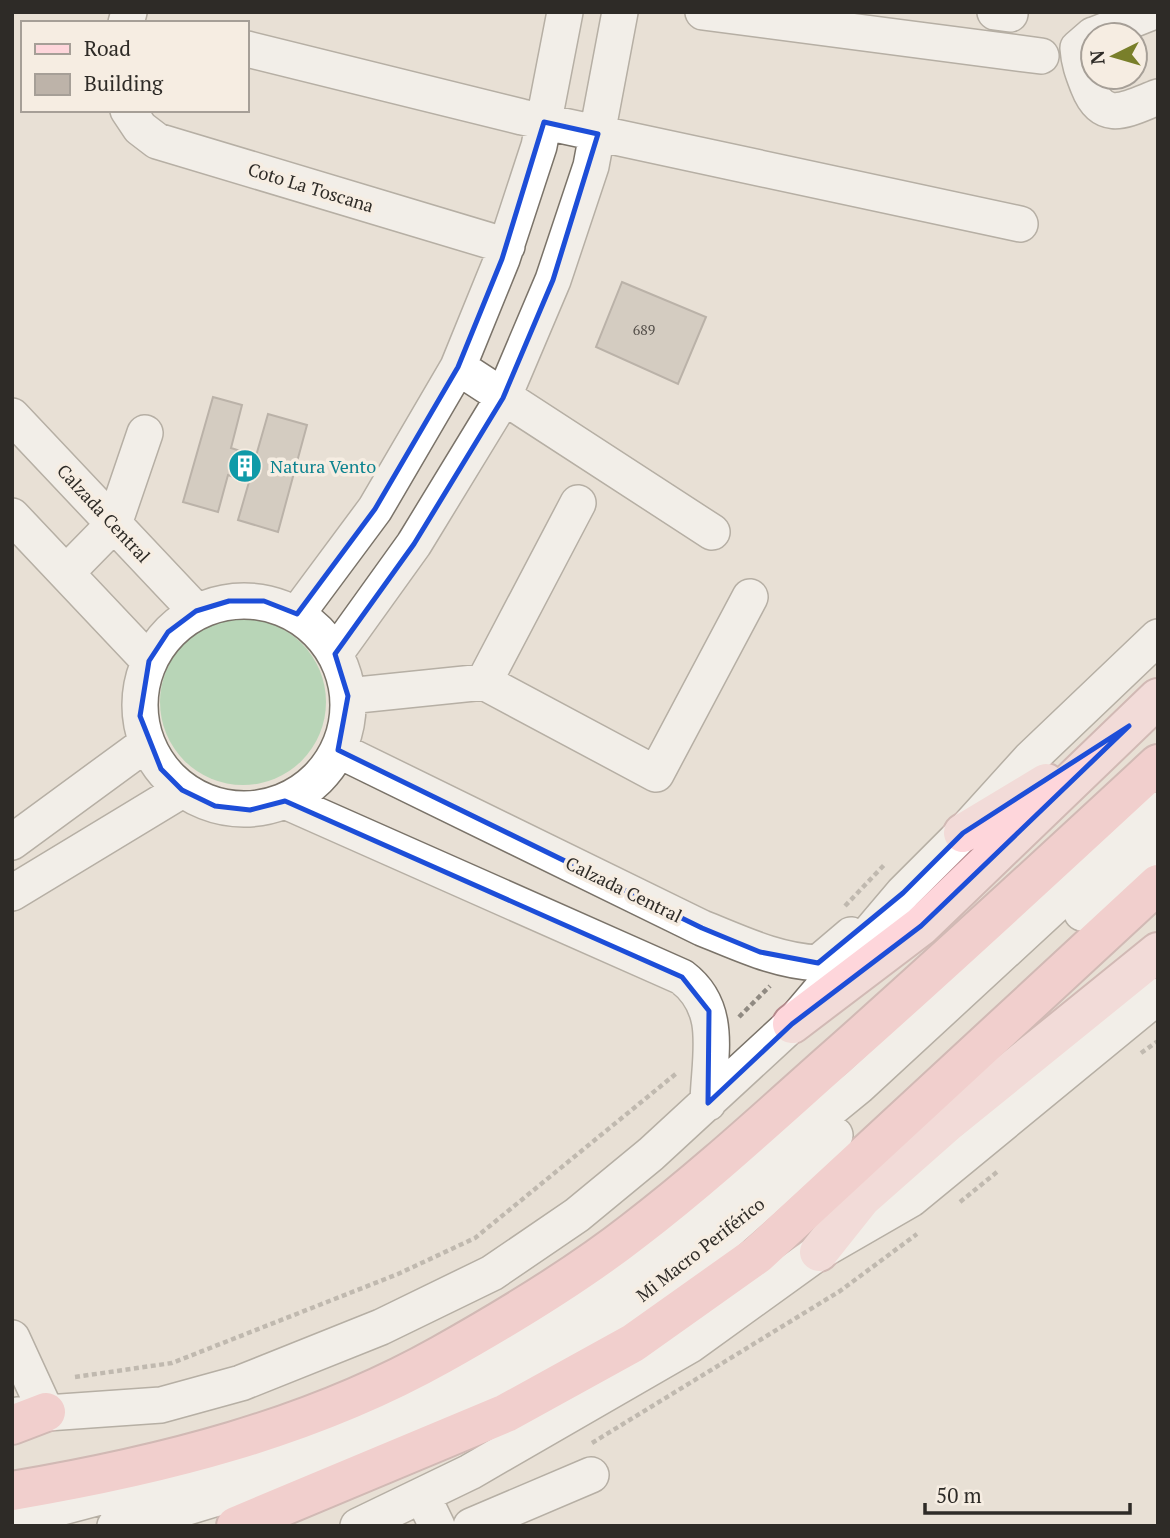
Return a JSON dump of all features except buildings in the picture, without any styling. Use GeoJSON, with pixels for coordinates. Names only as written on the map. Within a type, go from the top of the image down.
{"type":"FeatureCollection","features":[{"type":"Feature","properties":{"kind":"highway"},"geometry":{"type":"LineString","coordinates":[[12,1491],[204,1451],[328,1408],[438,1357],[545,1293],[632,1233],[718,1164],[925,980],[1158,764]]}},
{"type":"Feature","properties":{"kind":"highway"},"geometry":{"type":"LineString","coordinates":[[236,1526],[506,1413],[633,1343],[757,1255],[1158,884]]}},
{"type":"Feature","properties":{"kind":"main road"},"geometry":{"type":"LineString","coordinates":[[792,1024],[921,926],[1158,698]]}},
{"type":"Feature","properties":{"kind":"main road"},"geometry":{"type":"LineString","coordinates":[[963,834],[1030,794],[1129,726]]}},
{"type":"Feature","properties":{"kind":"main road"},"geometry":{"type":"LineString","coordinates":[[819,1252],[862,1198],[890,1173],[1158,951]]}},
{"type":"Feature","properties":{"kind":"street"},"geometry":{"type":"LineString","coordinates":[[297,614],[375,509],[458,367],[507,246],[544,122],[565,12]]}},
{"type":"Feature","properties":{"kind":"street"},"geometry":{"type":"LineString","coordinates":[[335,654],[414,544],[503,398],[553,280],[592,166],[620,12]]}},
{"type":"Feature","properties":{"kind":"street"},"geometry":{"type":"LineString","coordinates":[[703,12],[1041,56]]}},
{"type":"Feature","properties":{"kind":"street"},"geometry":{"type":"LineString","coordinates":[[1129,21],[1152,12]]}},
{"type":"Feature","properties":{"kind":"street"},"geometry":{"type":"LineString","coordinates":[[248,49],[544,122],[1020,224]]}},
{"type":"Feature","properties":{"kind":"street"},"geometry":{"type":"LineString","coordinates":[[1089,91],[1094,103],[1105,110],[1122,110],[1158,97]]}},
{"type":"Feature","properties":{"kind":"street","name":"Coto La Toscana"},"geometry":{"type":"LineString","coordinates":[[129,112],[140,128],[157,141],[507,246]]}},
{"type":"Feature","properties":{"kind":"street"},"geometry":{"type":"LineString","coordinates":[[458,367],[712,532]]}},
{"type":"Feature","properties":{"kind":"street","name":"Calzada Central"},"geometry":{"type":"LineString","coordinates":[[12,416],[196,611]]}},
{"type":"Feature","properties":{"kind":"street"},"geometry":{"type":"LineString","coordinates":[[66,573],[114,524],[145,433]]}},
{"type":"Feature","properties":{"kind":"street"},"geometry":{"type":"LineString","coordinates":[[484,682],[578,503]]}},
{"type":"Feature","properties":{"kind":"street"},"geometry":{"type":"LineString","coordinates":[[12,516],[149,661]]}},
{"type":"Feature","properties":{"kind":"street"},"geometry":{"type":"LineString","coordinates":[[348,696],[484,682],[656,774],[750,597]]}},
{"type":"Feature","properties":{"kind":"street"},"geometry":{"type":"LineString","coordinates":[[229,601],[264,601],[297,614],[319,631],[335,654],[348,696],[346,723],[338,750],[316,780],[285,801],[250,810],[215,806],[182,790],[161,769],[147,743],[140,716],[140,688],[149,661],[168,632],[196,611],[229,601]]}},
{"type":"Feature","properties":{"kind":"street"},"geometry":{"type":"LineString","coordinates":[[12,1338],[26,1409],[161,1405],[241,1382],[381,1326],[492,1273],[578,1215],[708,1103],[792,1024],[903,893],[963,834],[1030,758],[1158,638]]}},
{"type":"Feature","properties":{"kind":"street"},"geometry":{"type":"LineString","coordinates":[[12,842],[147,743]]}},
{"type":"Feature","properties":{"kind":"street","name":"Calzada Central"},"geometry":{"type":"LineString","coordinates":[[338,750],[702,928],[760,952],[795,961],[818,962],[903,893]]}},
{"type":"Feature","properties":{"kind":"street"},"geometry":{"type":"LineString","coordinates":[[12,893],[182,790]]}},
{"type":"Feature","properties":{"kind":"street"},"geometry":{"type":"LineString","coordinates":[[285,801],[682,977],[702,996],[709,1011],[708,1103]]}},
{"type":"Feature","properties":{"kind":"street"},"geometry":{"type":"LineString","coordinates":[[12,1516],[51,1510],[336,1434],[576,1306],[678,1234],[859,1086],[1158,810]]}},
{"type":"Feature","properties":{"kind":"street","name":"Mi Macro Periférico"},"geometry":{"type":"LineString","coordinates":[[115,1526],[278,1480],[417,1421],[555,1349],[657,1288],[741,1219],[1158,844]]}},
{"type":"Feature","properties":{"kind":"street"},"geometry":{"type":"LineString","coordinates":[[682,977],[694,976],[704,970],[711,960],[712,948],[702,928]]}},
{"type":"Feature","properties":{"kind":"street"},"geometry":{"type":"LineString","coordinates":[[358,1526],[430,1511],[470,1472],[691,1345],[819,1252],[911,1199],[1158,996]]}},
{"type":"Feature","properties":{"kind":"street"},"geometry":{"type":"LineString","coordinates":[[520,1444],[541,1498]]}},
{"type":"Feature","properties":{"kind":"street"},"geometry":{"type":"LineString","coordinates":[[470,1472],[479,1523],[591,1475]]}},
{"type":"Feature","properties":{"kind":"path"},"geometry":{"type":"LineString","coordinates":[[838,913],[893,856]]}},
{"type":"Feature","properties":{"kind":"path"},"geometry":{"type":"LineString","coordinates":[[26,1409],[172,1363],[306,1312],[475,1238],[710,1046],[795,961]]}},
{"type":"Feature","properties":{"kind":"highlighted area"},"geometry":{"type":"Polygon","coordinates":[[[544,122],[598,134],[553,280],[503,398],[414,544],[335,654],[348,696],[338,750],[702,928],[760,952],[818,963],[903,893],[963,833],[1129,726],[921,926],[792,1024],[708,1103],[709,1011],[682,977],[285,801],[250,810],[215,806],[182,790],[161,769],[140,716],[149,661],[168,632],[196,611],[229,601],[264,601],[297,614],[375,509],[458,367],[502,259],[544,122]]]}},
{"type":"Feature","properties":{"kind":"green space"},"geometry":{"type":"Polygon","coordinates":[[[243,619],[275,625],[302,643],[320,670],[326,702],[320,734],[302,761],[275,779],[243,785],[211,779],[184,761],[166,734],[160,702],[166,670],[184,643],[211,625],[243,619]]]}},
{"type":"Feature","properties":{"kind":"place","name":"Natura Vento"},"geometry":{"type":"Point","coordinates":[245,466]}}]}
